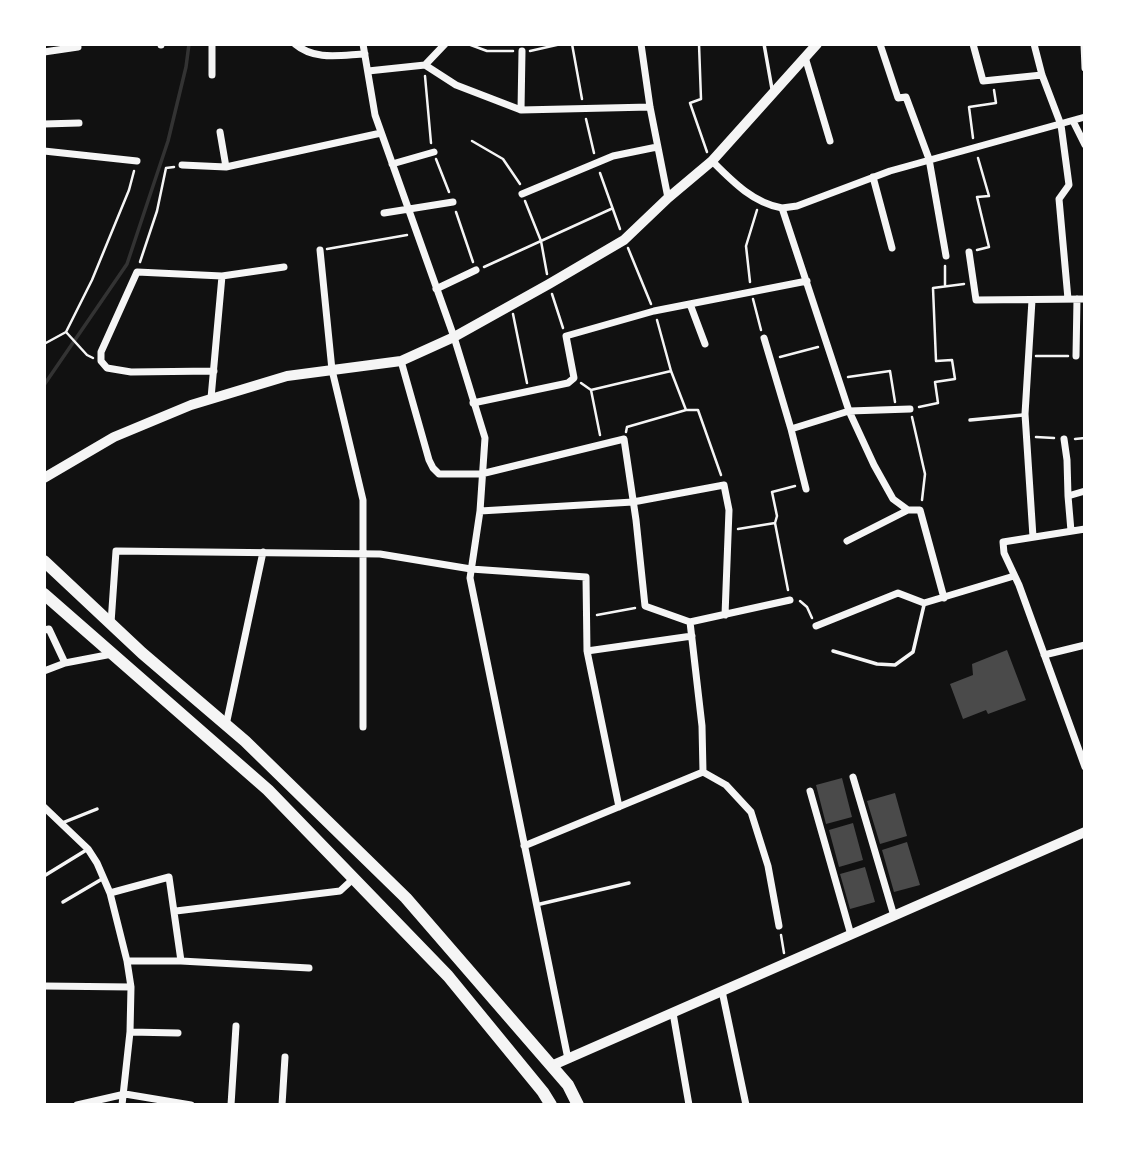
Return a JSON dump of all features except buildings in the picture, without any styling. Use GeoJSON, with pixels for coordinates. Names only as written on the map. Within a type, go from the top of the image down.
{"type":"FeatureCollection","features":[{"type":"Feature","properties":{"kind":"main road"},"geometry":{"type":"LineString","coordinates":[[44,561],[226,725],[406,898],[568,1085],[578,1105]]}},
{"type":"Feature","properties":{"kind":"main road"},"geometry":{"type":"LineString","coordinates":[[44,594],[268,790],[447,976],[551,1105]]}},
{"type":"Feature","properties":{"kind":"main road"},"geometry":{"type":"LineString","coordinates":[[160,698],[177,683]]}},
{"type":"Feature","properties":{"kind":"street"},"geometry":{"type":"LineString","coordinates":[[44,52],[78,47],[77,44]]}},
{"type":"Feature","properties":{"kind":"street"},"geometry":{"type":"LineString","coordinates":[[212,44],[212,75]]}},
{"type":"Feature","properties":{"kind":"street"},"geometry":{"type":"LineString","coordinates":[[295,44],[320,56],[365,54]]}},
{"type":"Feature","properties":{"kind":"street"},"geometry":{"type":"LineString","coordinates":[[363,44],[375,115],[454,337],[485,438],[480,511],[470,578],[568,1059]]}},
{"type":"Feature","properties":{"kind":"street"},"geometry":{"type":"LineString","coordinates":[[425,65],[445,44]]}},
{"type":"Feature","properties":{"kind":"street"},"geometry":{"type":"LineString","coordinates":[[641,44],[668,198]]}},
{"type":"Feature","properties":{"kind":"street"},"geometry":{"type":"LineString","coordinates":[[44,478],[114,437],[212,398],[287,376],[401,361],[454,337],[549,284],[624,240],[712,161],[817,44]]}},
{"type":"Feature","properties":{"kind":"street"},"geometry":{"type":"LineString","coordinates":[[880,44],[898,98],[906,97],[929,159],[946,256]]}},
{"type":"Feature","properties":{"kind":"street"},"geometry":{"type":"LineString","coordinates":[[972,44],[983,81],[1042,75]]}},
{"type":"Feature","properties":{"kind":"street"},"geometry":{"type":"LineString","coordinates":[[1034,44],[1042,75],[1061,125],[1069,186],[1059,199],[1077,299],[1076,356]]}},
{"type":"Feature","properties":{"kind":"street"},"geometry":{"type":"LineString","coordinates":[[1084,44],[1085,68]]}},
{"type":"Feature","properties":{"kind":"street"},"geometry":{"type":"LineString","coordinates":[[521,110],[522,51]]}},
{"type":"Feature","properties":{"kind":"street"},"geometry":{"type":"LineString","coordinates":[[805,57],[830,141]]}},
{"type":"Feature","properties":{"kind":"street"},"geometry":{"type":"LineString","coordinates":[[368,71],[425,65],[456,85],[521,110],[650,107]]}},
{"type":"Feature","properties":{"kind":"street"},"geometry":{"type":"LineString","coordinates":[[712,161],[736,184],[760,201],[782,208],[797,206],[929,159],[1085,117]]}},
{"type":"Feature","properties":{"kind":"street"},"geometry":{"type":"LineString","coordinates":[[1073,121],[1085,145]]}},
{"type":"Feature","properties":{"kind":"street"},"geometry":{"type":"LineString","coordinates":[[44,124],[79,123]]}},
{"type":"Feature","properties":{"kind":"street"},"geometry":{"type":"LineString","coordinates":[[220,132],[226,167]]}},
{"type":"Feature","properties":{"kind":"street"},"geometry":{"type":"LineString","coordinates":[[182,165],[226,167],[381,133]]}},
{"type":"Feature","properties":{"kind":"street"},"geometry":{"type":"LineString","coordinates":[[522,194],[613,156],[657,147]]}},
{"type":"Feature","properties":{"kind":"street"},"geometry":{"type":"LineString","coordinates":[[44,151],[137,161]]}},
{"type":"Feature","properties":{"kind":"street"},"geometry":{"type":"LineString","coordinates":[[392,164],[433,152]]}},
{"type":"Feature","properties":{"kind":"street"},"geometry":{"type":"LineString","coordinates":[[873,177],[892,248]]}},
{"type":"Feature","properties":{"kind":"street"},"geometry":{"type":"LineString","coordinates":[[384,213],[453,202]]}},
{"type":"Feature","properties":{"kind":"street"},"geometry":{"type":"LineString","coordinates":[[782,208],[849,411],[893,499],[908,510]]}},
{"type":"Feature","properties":{"kind":"street"},"geometry":{"type":"LineString","coordinates":[[320,250],[332,370],[363,500],[363,727]]}},
{"type":"Feature","properties":{"kind":"street"},"geometry":{"type":"LineString","coordinates":[[969,252],[976,300],[1077,299]]}},
{"type":"Feature","properties":{"kind":"street"},"geometry":{"type":"LineString","coordinates":[[214,372],[116,371],[107,368],[101,352],[137,272],[222,276],[284,267]]}},
{"type":"Feature","properties":{"kind":"street"},"geometry":{"type":"LineString","coordinates":[[436,289],[476,270]]}},
{"type":"Feature","properties":{"kind":"street"},"geometry":{"type":"LineString","coordinates":[[212,398],[222,276]]}},
{"type":"Feature","properties":{"kind":"street"},"geometry":{"type":"LineString","coordinates":[[473,403],[568,383],[574,378],[566,336],[654,311],[807,281]]}},
{"type":"Feature","properties":{"kind":"street"},"geometry":{"type":"LineString","coordinates":[[1032,300],[1025,414],[1033,537]]}},
{"type":"Feature","properties":{"kind":"street"},"geometry":{"type":"LineString","coordinates":[[690,304],[705,344]]}},
{"type":"Feature","properties":{"kind":"street"},"geometry":{"type":"LineString","coordinates":[[764,338],[806,486]]}},
{"type":"Feature","properties":{"kind":"street"},"geometry":{"type":"LineString","coordinates":[[401,361],[433,468],[439,474],[481,474],[624,439],[645,606],[690,622],[790,600]]}},
{"type":"Feature","properties":{"kind":"street"},"geometry":{"type":"LineString","coordinates":[[792,429],[849,411],[911,409]]}},
{"type":"Feature","properties":{"kind":"street"},"geometry":{"type":"LineString","coordinates":[[1064,439],[1071,531]]}},
{"type":"Feature","properties":{"kind":"street"},"geometry":{"type":"LineString","coordinates":[[480,511],[633,502],[724,485],[729,510],[725,614]]}},
{"type":"Feature","properties":{"kind":"street"},"geometry":{"type":"LineString","coordinates":[[1068,496],[1085,491]]}},
{"type":"Feature","properties":{"kind":"street"},"geometry":{"type":"LineString","coordinates":[[847,541],[908,510],[920,510],[944,598]]}},
{"type":"Feature","properties":{"kind":"street"},"geometry":{"type":"LineString","coordinates":[[1085,529],[1003,542],[1004,553],[1085,767]]}},
{"type":"Feature","properties":{"kind":"street"},"geometry":{"type":"LineString","coordinates":[[111,624],[116,551],[362,553],[471,569],[586,577],[587,651],[619,807]]}},
{"type":"Feature","properties":{"kind":"street"},"geometry":{"type":"LineString","coordinates":[[226,725],[263,552]]}},
{"type":"Feature","properties":{"kind":"street"},"geometry":{"type":"LineString","coordinates":[[816,626],[898,593],[925,603],[1014,576]]}},
{"type":"Feature","properties":{"kind":"street"},"geometry":{"type":"LineString","coordinates":[[690,622],[702,726],[703,772]]}},
{"type":"Feature","properties":{"kind":"street"},"geometry":{"type":"LineString","coordinates":[[44,630],[49,629],[65,663]]}},
{"type":"Feature","properties":{"kind":"street"},"geometry":{"type":"LineString","coordinates":[[587,651],[692,636]]}},
{"type":"Feature","properties":{"kind":"street"},"geometry":{"type":"LineString","coordinates":[[1044,655],[1085,645]]}},
{"type":"Feature","properties":{"kind":"street"},"geometry":{"type":"LineString","coordinates":[[44,671],[65,663],[112,654]]}},
{"type":"Feature","properties":{"kind":"street"},"geometry":{"type":"LineString","coordinates":[[524,846],[703,772]]}},
{"type":"Feature","properties":{"kind":"street"},"geometry":{"type":"LineString","coordinates":[[703,772],[726,785],[751,812],[768,866],[779,926]]}},
{"type":"Feature","properties":{"kind":"street"},"geometry":{"type":"LineString","coordinates":[[853,777],[894,916]]}},
{"type":"Feature","properties":{"kind":"street"},"geometry":{"type":"LineString","coordinates":[[810,791],[851,935]]}},
{"type":"Feature","properties":{"kind":"street"},"geometry":{"type":"LineString","coordinates":[[44,807],[88,849],[110,893],[131,987],[130,1032],[122,1105]]}},
{"type":"Feature","properties":{"kind":"street"},"geometry":{"type":"LineString","coordinates":[[551,1066],[1085,832]]}},
{"type":"Feature","properties":{"kind":"street"},"geometry":{"type":"LineString","coordinates":[[110,893],[169,877],[176,911],[181,961]]}},
{"type":"Feature","properties":{"kind":"street"},"geometry":{"type":"LineString","coordinates":[[176,911],[340,891],[354,879]]}},
{"type":"Feature","properties":{"kind":"street"},"geometry":{"type":"LineString","coordinates":[[127,961],[309,968]]}},
{"type":"Feature","properties":{"kind":"street"},"geometry":{"type":"LineString","coordinates":[[44,986],[131,987]]}},
{"type":"Feature","properties":{"kind":"street"},"geometry":{"type":"LineString","coordinates":[[722,991],[746,1105]]}},
{"type":"Feature","properties":{"kind":"street"},"geometry":{"type":"LineString","coordinates":[[673,1013],[689,1105]]}},
{"type":"Feature","properties":{"kind":"street"},"geometry":{"type":"LineString","coordinates":[[231,1105],[236,1026]]}},
{"type":"Feature","properties":{"kind":"street"},"geometry":{"type":"LineString","coordinates":[[130,1032],[178,1032]]}},
{"type":"Feature","properties":{"kind":"street"},"geometry":{"type":"LineString","coordinates":[[282,1105],[285,1057]]}},
{"type":"Feature","properties":{"kind":"street"},"geometry":{"type":"LineString","coordinates":[[539,1105],[542,1092]]}},
{"type":"Feature","properties":{"kind":"street"},"geometry":{"type":"LineString","coordinates":[[77,1105],[125,1094],[191,1105]]}},
{"type":"Feature","properties":{"kind":"lane"},"geometry":{"type":"LineString","coordinates":[[764,44],[773,94]]}},
{"type":"Feature","properties":{"kind":"lane"},"geometry":{"type":"LineString","coordinates":[[970,419],[1025,414]]}},
{"type":"Feature","properties":{"kind":"lane"},"geometry":{"type":"LineString","coordinates":[[833,651],[877,664],[895,665],[913,653],[925,603]]}},
{"type":"Feature","properties":{"kind":"lane"},"geometry":{"type":"LineString","coordinates":[[62,823],[97,809]]}},
{"type":"Feature","properties":{"kind":"lane"},"geometry":{"type":"LineString","coordinates":[[44,876],[88,849]]}},
{"type":"Feature","properties":{"kind":"lane"},"geometry":{"type":"LineString","coordinates":[[63,902],[104,878]]}},
{"type":"Feature","properties":{"kind":"lane"},"geometry":{"type":"LineString","coordinates":[[536,905],[629,883]]}},
{"type":"Feature","properties":{"kind":"path"},"geometry":{"type":"LineString","coordinates":[[539,44],[540,50]]}},
{"type":"Feature","properties":{"kind":"path"},"geometry":{"type":"LineString","coordinates":[[572,44],[584,109],[611,209],[654,311],[671,371],[686,410]]}},
{"type":"Feature","properties":{"kind":"path"},"geometry":{"type":"LineString","coordinates":[[699,44],[701,99],[690,103],[705,149],[712,161]]}},
{"type":"Feature","properties":{"kind":"path"},"geometry":{"type":"LineString","coordinates":[[425,65],[433,152]]}},
{"type":"Feature","properties":{"kind":"path"},"geometry":{"type":"LineString","coordinates":[[969,252],[989,247],[977,197],[989,196],[975,147],[969,107],[996,103],[992,80]]}},
{"type":"Feature","properties":{"kind":"path"},"geometry":{"type":"LineString","coordinates":[[471,141],[503,159],[519,184],[541,241],[549,284],[566,336]]}},
{"type":"Feature","properties":{"kind":"path"},"geometry":{"type":"LineString","coordinates":[[44,344],[66,332],[92,280],[137,161]]}},
{"type":"Feature","properties":{"kind":"path"},"geometry":{"type":"LineString","coordinates":[[137,272],[157,211],[166,168],[182,165]]}},
{"type":"Feature","properties":{"kind":"path"},"geometry":{"type":"LineString","coordinates":[[760,201],[746,246],[751,293],[764,338]]}},
{"type":"Feature","properties":{"kind":"path"},"geometry":{"type":"LineString","coordinates":[[476,270],[611,209]]}},
{"type":"Feature","properties":{"kind":"path"},"geometry":{"type":"LineString","coordinates":[[320,250],[417,234]]}},
{"type":"Feature","properties":{"kind":"path"},"geometry":{"type":"LineString","coordinates":[[945,286],[946,256]]}},
{"type":"Feature","properties":{"kind":"path"},"geometry":{"type":"LineString","coordinates":[[920,510],[925,474],[911,409],[937,403],[935,382],[955,379],[952,360],[936,361],[933,288],[974,282]]}},
{"type":"Feature","properties":{"kind":"path"},"geometry":{"type":"LineString","coordinates":[[510,304],[529,391]]}},
{"type":"Feature","properties":{"kind":"path"},"geometry":{"type":"LineString","coordinates":[[66,332],[87,355],[102,360]]}},
{"type":"Feature","properties":{"kind":"path"},"geometry":{"type":"LineString","coordinates":[[771,359],[828,344]]}},
{"type":"Feature","properties":{"kind":"path"},"geometry":{"type":"LineString","coordinates":[[1028,356],[1076,356]]}},
{"type":"Feature","properties":{"kind":"path"},"geometry":{"type":"LineString","coordinates":[[591,390],[671,371]]}},
{"type":"Feature","properties":{"kind":"path"},"geometry":{"type":"LineString","coordinates":[[838,378],[890,371],[896,409]]}},
{"type":"Feature","properties":{"kind":"path"},"geometry":{"type":"LineString","coordinates":[[574,378],[591,390],[602,444]]}},
{"type":"Feature","properties":{"kind":"path"},"geometry":{"type":"LineString","coordinates":[[624,439],[627,427],[686,410],[698,410],[724,485]]}},
{"type":"Feature","properties":{"kind":"path"},"geometry":{"type":"LineString","coordinates":[[806,486],[772,492],[777,516],[775,523],[790,600],[804,604],[816,626]]}},
{"type":"Feature","properties":{"kind":"path"},"geometry":{"type":"LineString","coordinates":[[728,531],[775,523]]}},
{"type":"Feature","properties":{"kind":"path"},"geometry":{"type":"LineString","coordinates":[[586,617],[645,606]]}},
{"type":"Feature","properties":{"kind":"path"},"geometry":{"type":"LineString","coordinates":[[779,926],[786,963]]}},
{"type":"Feature","properties":{"kind":"waterway"},"geometry":{"type":"LineString","coordinates":[[44,385],[127,264],[168,141],[189,44]]}}]}
